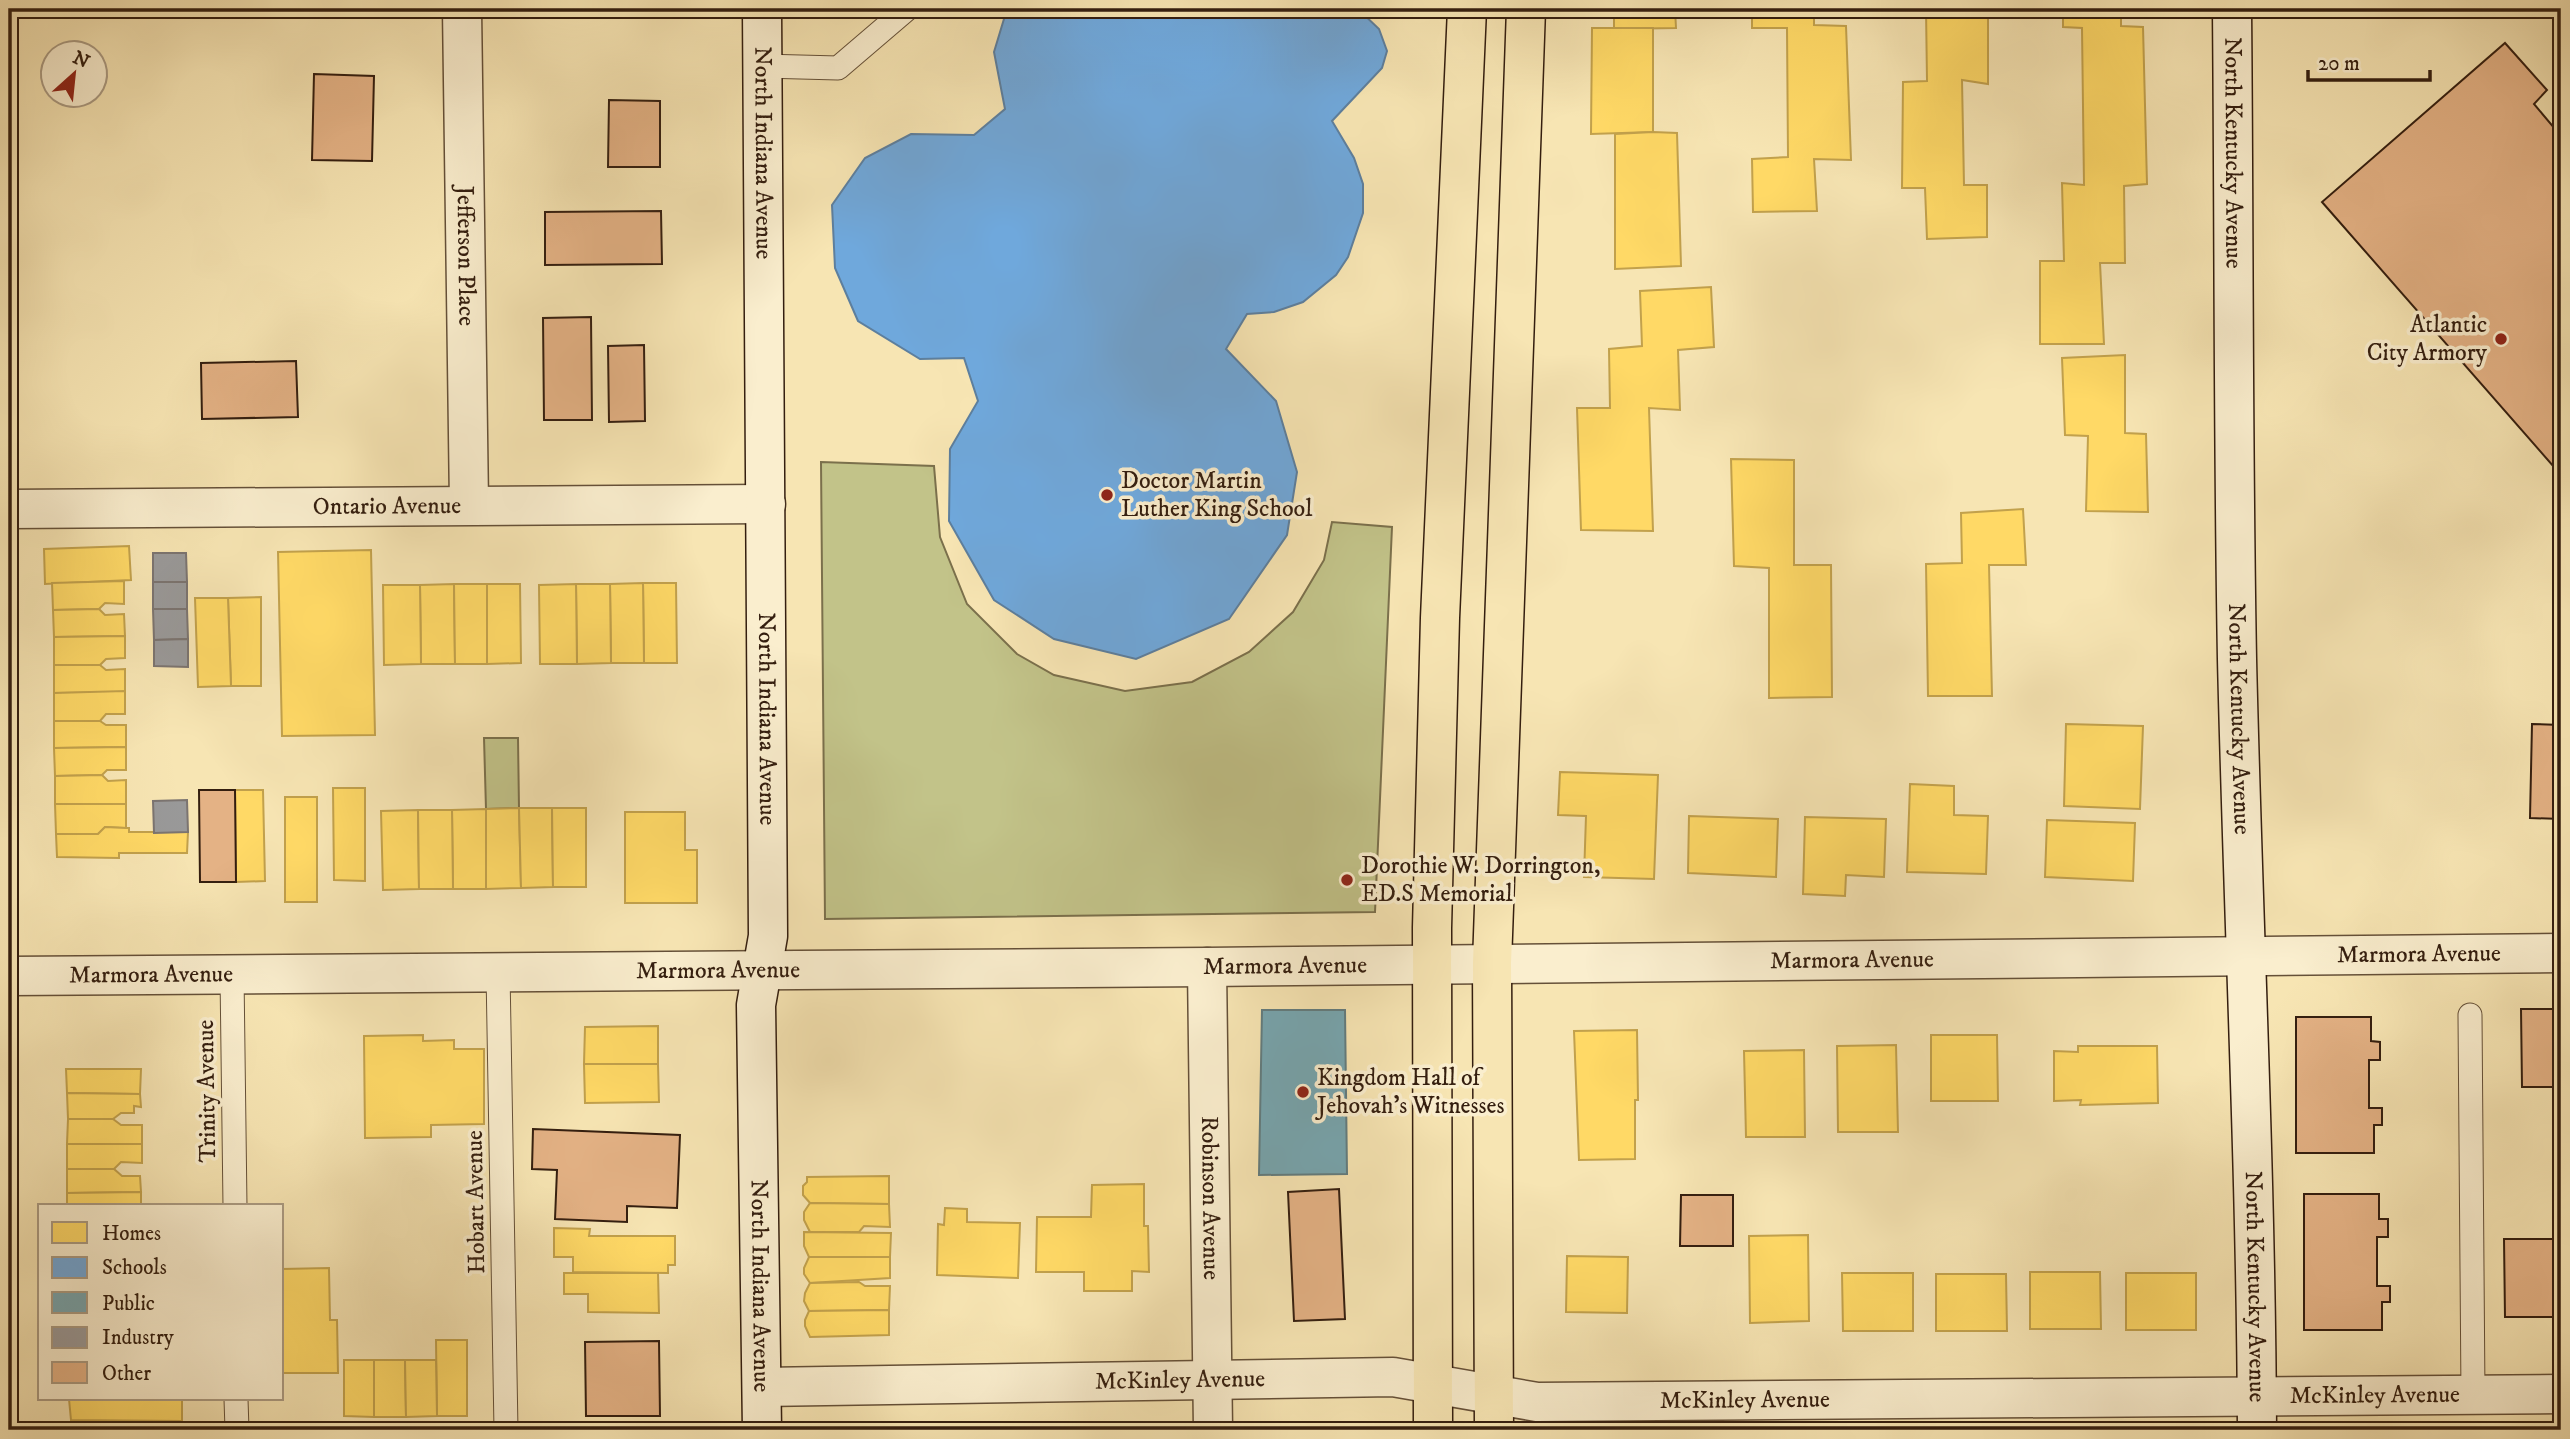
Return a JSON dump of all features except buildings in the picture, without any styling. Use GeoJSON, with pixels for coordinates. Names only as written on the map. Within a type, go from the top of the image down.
{"type":"FeatureCollection","features":[{"type":"Feature","properties":{"kind":"main road"},"geometry":{"type":"LineString","coordinates":[[1433,1430],[1432,964],[1440,618],[1467,9]]}},
{"type":"Feature","properties":{"kind":"main road"},"geometry":{"type":"LineString","coordinates":[[1493,1412],[1492,963],[1526,9]]}},
{"type":"Feature","properties":{"kind":"street","name":"Jefferson Place"},"geometry":{"type":"LineString","coordinates":[[462,9],[470,504]]}},
{"type":"Feature","properties":{"kind":"street","name":"North Indiana Avenue"},"geometry":{"type":"LineString","coordinates":[[761,9],[768,936],[756,1005],[762,1430]]}},
{"type":"Feature","properties":{"kind":"street","name":"North Kentucky Avenue"},"geometry":{"type":"LineString","coordinates":[[2232,9],[2237,655],[2250,1040],[2257,1413]]}},
{"type":"Feature","properties":{"kind":"street","name":"Ontario Avenue"},"geometry":{"type":"LineString","coordinates":[[9,509],[766,504]]}},
{"type":"Feature","properties":{"kind":"street","name":"Marmora Avenue"},"geometry":{"type":"LineString","coordinates":[[9,976],[2561,953]]}},
{"type":"Feature","properties":{"kind":"street","name":"Robinson Avenue"},"geometry":{"type":"LineString","coordinates":[[1207,967],[1213,1430]]}},
{"type":"Feature","properties":{"kind":"street","name":"McKinley Avenue"},"geometry":{"type":"LineString","coordinates":[[762,1387],[1393,1377],[1432,1384],[1493,1412],[1537,1402],[1874,1415],[2257,1413],[2473,1395],[2561,1394]]}},
{"type":"Feature","properties":{"kind":"lane"},"geometry":{"type":"LineString","coordinates":[[762,66],[838,68],[907,9]]}},
{"type":"Feature","properties":{"kind":"lane","name":"Hobart Avenue"},"geometry":{"type":"LineString","coordinates":[[498,972],[506,1430]]}},
{"type":"Feature","properties":{"kind":"lane","name":"Trinity Avenue"},"geometry":{"type":"LineString","coordinates":[[232,975],[234,1204]]}},
{"type":"Feature","properties":{"kind":"lane"},"geometry":{"type":"LineString","coordinates":[[2470,1015],[2473,1395]]}},
{"type":"Feature","properties":{"kind":"lane"},"geometry":{"type":"LineString","coordinates":[[236,1400],[237,1430]]}},
{"type":"Feature","properties":{"kind":"green space"},"geometry":{"type":"Polygon","coordinates":[[[821,462],[934,466],[940,537],[967,604],[1017,654],[1054,675],[1125,691],[1192,682],[1249,652],[1293,612],[1324,560],[1332,522],[1392,527],[1375,912],[825,919],[821,462]]]}},
{"type":"Feature","properties":{"kind":"green space"},"geometry":{"type":"Polygon","coordinates":[[[484,738],[518,738],[519,808],[486,809],[484,738]]]}},
{"type":"Feature","properties":{"kind":"place","name":"Atlantic City Armory"},"geometry":{"type":"Point","coordinates":[2501,339]}},
{"type":"Feature","properties":{"kind":"place","name":"Doctor Martin Luther King School"},"geometry":{"type":"Point","coordinates":[1107,495]}},
{"type":"Feature","properties":{"kind":"place","name":"Dorothie W. Dorrington, ED.S Memorial"},"geometry":{"type":"Point","coordinates":[1347,880]}},
{"type":"Feature","properties":{"kind":"place","name":"Kingdom Hall of Jehovah's Witnesses"},"geometry":{"type":"Point","coordinates":[1303,1092]}}]}
